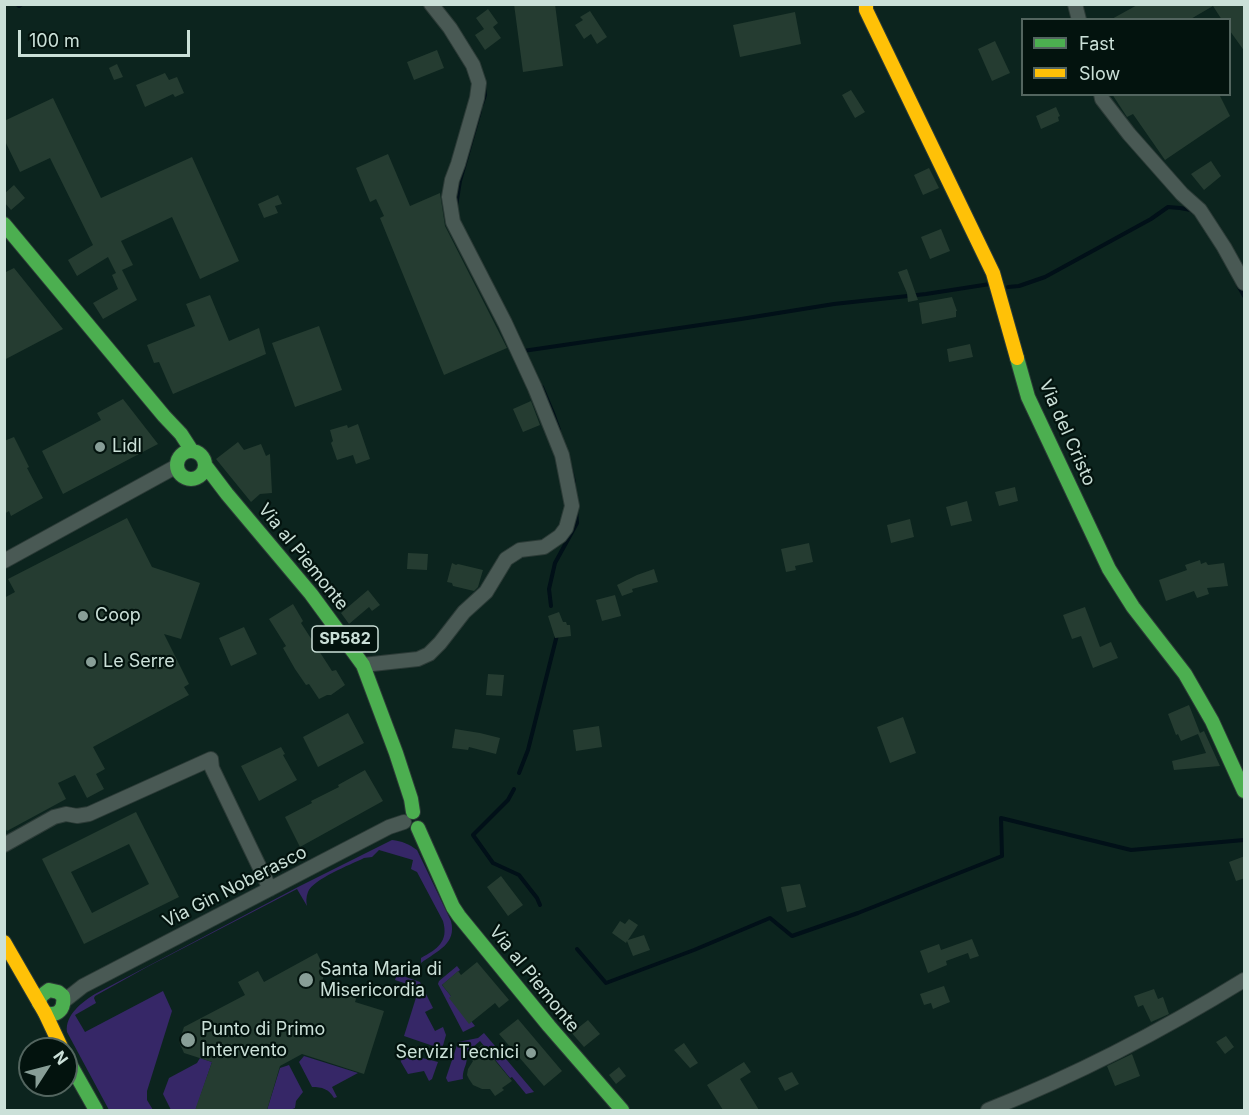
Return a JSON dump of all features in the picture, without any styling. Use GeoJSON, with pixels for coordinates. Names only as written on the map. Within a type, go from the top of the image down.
{"type":"FeatureCollection","features":[{"type":"Feature","properties":{"kind":"main road","name":"Via del Cristo"},"geometry":{"type":"LineString","coordinates":[[866,4],[866,9],[993,273],[1028,397],[1109,569],[1133,607],[1185,674],[1212,721],[1245,791]]}},
{"type":"Feature","properties":{"kind":"main road","name":"Via al Piemonte"},"geometry":{"type":"LineString","coordinates":[[8,233],[181,434],[183,462],[189,479],[202,471],[205,461],[201,455],[183,462]]}},
{"type":"Feature","properties":{"kind":"main road","name":"Via al Piemonte"},"geometry":{"type":"LineString","coordinates":[[202,471],[227,494],[311,594],[363,664],[411,799],[409,817]]}},
{"type":"Feature","properties":{"kind":"main road","name":"Via al Piemonte"},"geometry":{"type":"LineString","coordinates":[[409,817],[416,813],[420,817],[421,823],[418,828],[448,897],[459,916],[549,1026],[622,1110]]}},
{"type":"Feature","properties":{"kind":"main road"},"geometry":{"type":"LineString","coordinates":[[4,942],[22,973],[51,1002],[58,1037]]}},
{"type":"Feature","properties":{"kind":"main road"},"geometry":{"type":"LineString","coordinates":[[78,1078],[96,1110]]}},
{"type":"Feature","properties":{"kind":"street"},"geometry":{"type":"LineString","coordinates":[[363,664],[418,659],[429,654],[464,612],[486,592],[506,560],[520,550],[544,547],[560,536],[566,528],[572,506],[562,455],[536,388],[506,323],[453,222],[449,197],[452,180],[477,98],[479,82],[472,65],[450,28],[431,4]]}},
{"type":"Feature","properties":{"kind":"street"},"geometry":{"type":"LineString","coordinates":[[1101,96],[1129,134],[1182,194],[1200,210],[1245,283]]}},
{"type":"Feature","properties":{"kind":"street"},"geometry":{"type":"LineString","coordinates":[[4,561],[158,478],[183,462]]}},
{"type":"Feature","properties":{"kind":"street"},"geometry":{"type":"LineString","coordinates":[[4,845],[54,817],[66,814],[77,816],[89,814],[211,759],[212,768],[270,889]]}},
{"type":"Feature","properties":{"kind":"street","name":"Via Gin Noberasco"},"geometry":{"type":"LineString","coordinates":[[51,1002],[409,817]]}},
{"type":"Feature","properties":{"kind":"street"},"geometry":{"type":"LineString","coordinates":[[988,1110],[1099,1061],[1211,1001],[1245,980]]}},
{"type":"Feature","properties":{"kind":"shaded area"},"geometry":{"type":"Polygon","coordinates":[[[392,840],[399,841],[417,850],[451,921],[451,936],[439,951],[421,963],[421,958],[443,940],[444,928],[443,921],[417,872],[411,869],[413,860],[379,850],[372,857],[364,858],[317,882],[308,892],[307,906],[297,889],[95,996],[96,1003],[75,1015],[85,1032],[163,991],[172,1011],[147,1091],[147,1100],[153,1110],[109,1110],[78,1052],[78,1037],[70,1037],[67,1032],[69,1020],[80,1005],[95,994],[298,887],[392,840]]]}},
{"type":"Feature","properties":{"kind":"shaded area"},"geometry":{"type":"Polygon","coordinates":[[[457,966],[460,970],[442,985],[475,1026],[463,1032],[438,984],[457,966]]]}},
{"type":"Feature","properties":{"kind":"shaded area"},"geometry":{"type":"Polygon","coordinates":[[[397,974],[420,982],[433,1008],[425,1012],[435,1031],[443,1027],[446,1035],[442,1049],[404,1036],[419,988],[395,980],[397,974]]]}},
{"type":"Feature","properties":{"kind":"shaded area"},"geometry":{"type":"Polygon","coordinates":[[[484,1033],[534,1092],[526,1094],[480,1041],[465,1054],[467,1060],[463,1079],[448,1082],[446,1078],[458,1042],[478,1038],[484,1033]]]}},
{"type":"Feature","properties":{"kind":"shaded area"},"geometry":{"type":"Polygon","coordinates":[[[399,1052],[438,1062],[432,1079],[429,1081],[424,1071],[408,1074],[401,1062],[399,1052]]]}},
{"type":"Feature","properties":{"kind":"shaded area"},"geometry":{"type":"Polygon","coordinates":[[[304,1056],[358,1073],[332,1087],[337,1097],[334,1098],[325,1089],[312,1087],[299,1062],[304,1056]]]}},
{"type":"Feature","properties":{"kind":"shaded area"},"geometry":{"type":"Polygon","coordinates":[[[200,1058],[212,1062],[196,1109],[198,1110],[171,1110],[163,1094],[169,1078],[197,1063],[200,1058]]]}},
{"type":"Feature","properties":{"kind":"shaded area"},"geometry":{"type":"Polygon","coordinates":[[[289,1065],[303,1092],[296,1101],[295,1108],[267,1110],[280,1068],[289,1065]]]}},
{"type":"Feature","properties":{"kind":"building"},"geometry":{"type":"Polygon","coordinates":[[[514,4],[555,4],[563,66],[523,72],[514,4]]]}},
{"type":"Feature","properties":{"kind":"building"},"geometry":{"type":"Polygon","coordinates":[[[1139,4],[1245,4],[1245,52],[1231,32],[1231,18],[1221,18],[1213,6],[1192,18],[1114,18],[1139,4]]]}},
{"type":"Feature","properties":{"kind":"building"},"geometry":{"type":"Polygon","coordinates":[[[488,9],[498,23],[493,27],[501,38],[485,50],[475,35],[484,29],[476,18],[488,9]]]}},
{"type":"Feature","properties":{"kind":"building"},"geometry":{"type":"Polygon","coordinates":[[[590,11],[607,37],[597,44],[591,34],[584,39],[575,25],[583,20],[580,17],[590,11]]]}},
{"type":"Feature","properties":{"kind":"building"},"geometry":{"type":"Polygon","coordinates":[[[795,12],[801,44],[740,57],[733,25],[795,12]]]}},
{"type":"Feature","properties":{"kind":"building"},"geometry":{"type":"Polygon","coordinates":[[[995,41],[1010,73],[992,81],[978,49],[995,41]]]}},
{"type":"Feature","properties":{"kind":"building"},"geometry":{"type":"Polygon","coordinates":[[[437,50],[444,68],[414,80],[407,62],[437,50]]]}},
{"type":"Feature","properties":{"kind":"building"},"geometry":{"type":"Polygon","coordinates":[[[117,64],[123,77],[114,80],[109,68],[117,64]]]}},
{"type":"Feature","properties":{"kind":"building"},"geometry":{"type":"Polygon","coordinates":[[[165,73],[169,80],[177,77],[184,93],[175,97],[173,94],[145,107],[136,85],[165,73]]]}},
{"type":"Feature","properties":{"kind":"building"},"geometry":{"type":"Polygon","coordinates":[[[851,90],[865,112],[855,118],[842,95],[851,90]]]}},
{"type":"Feature","properties":{"kind":"building"},"geometry":{"type":"Polygon","coordinates":[[[1113,96],[1220,96],[1230,116],[1165,160],[1133,114],[1127,117],[1113,96]]]}},
{"type":"Feature","properties":{"kind":"building"},"geometry":{"type":"Polygon","coordinates":[[[53,98],[101,198],[192,157],[239,261],[200,279],[172,217],[121,241],[133,265],[122,270],[137,300],[103,319],[93,303],[118,289],[112,275],[116,273],[108,257],[77,276],[68,260],[93,245],[50,158],[20,172],[4,139],[4,121],[53,98]]]}},
{"type":"Feature","properties":{"kind":"building"},"geometry":{"type":"Polygon","coordinates":[[[1056,107],[1060,116],[1059,121],[1041,129],[1036,116],[1056,107]]]}},
{"type":"Feature","properties":{"kind":"building"},"geometry":{"type":"Polygon","coordinates":[[[388,154],[410,206],[440,193],[445,226],[507,348],[444,375],[380,218],[384,216],[376,199],[370,202],[356,168],[388,154]]]}},
{"type":"Feature","properties":{"kind":"building"},"geometry":{"type":"Polygon","coordinates":[[[1211,161],[1221,176],[1204,190],[1191,174],[1211,161]]]}},
{"type":"Feature","properties":{"kind":"building"},"geometry":{"type":"Polygon","coordinates":[[[929,168],[939,188],[923,195],[914,175],[929,168]]]}},
{"type":"Feature","properties":{"kind":"building"},"geometry":{"type":"Polygon","coordinates":[[[14,185],[25,198],[11,210],[4,202],[4,194],[14,185]]]}},
{"type":"Feature","properties":{"kind":"building"},"geometry":{"type":"Polygon","coordinates":[[[278,195],[282,204],[275,206],[278,213],[264,218],[258,204],[278,195]]]}},
{"type":"Feature","properties":{"kind":"building"},"geometry":{"type":"Polygon","coordinates":[[[941,229],[950,251],[930,259],[921,237],[941,229]]]}},
{"type":"Feature","properties":{"kind":"building"},"geometry":{"type":"Polygon","coordinates":[[[14,268],[63,329],[4,360],[4,273],[14,268]]]}},
{"type":"Feature","properties":{"kind":"building"},"geometry":{"type":"Polygon","coordinates":[[[907,269],[918,300],[908,302],[907,293],[898,272],[907,269]]]}},
{"type":"Feature","properties":{"kind":"building"},"geometry":{"type":"Polygon","coordinates":[[[210,295],[229,341],[259,328],[266,354],[173,394],[159,362],[154,363],[147,345],[195,326],[186,304],[210,295]]]}},
{"type":"Feature","properties":{"kind":"building"},"geometry":{"type":"Polygon","coordinates":[[[952,297],[957,311],[956,317],[922,324],[919,303],[952,297]]]}},
{"type":"Feature","properties":{"kind":"building"},"geometry":{"type":"Polygon","coordinates":[[[319,326],[342,390],[295,407],[272,343],[319,326]]]}},
{"type":"Feature","properties":{"kind":"building"},"geometry":{"type":"Polygon","coordinates":[[[970,344],[973,357],[949,362],[947,349],[970,344]]]}},
{"type":"Feature","properties":{"kind":"building","name":"Lidl"},"geometry":{"type":"Polygon","coordinates":[[[123,399],[158,444],[63,494],[42,451],[101,420],[97,413],[123,399]]]}},
{"type":"Feature","properties":{"kind":"building"},"geometry":{"type":"Polygon","coordinates":[[[531,401],[540,425],[523,432],[513,409],[531,401]]]}},
{"type":"Feature","properties":{"kind":"building"},"geometry":{"type":"Polygon","coordinates":[[[358,424],[370,459],[356,464],[353,455],[337,460],[331,443],[333,441],[330,430],[347,425],[348,428],[358,424]]]}},
{"type":"Feature","properties":{"kind":"building"},"geometry":{"type":"Polygon","coordinates":[[[14,437],[43,498],[11,516],[9,511],[4,514],[4,441],[14,437]]]}},
{"type":"Feature","properties":{"kind":"building"},"geometry":{"type":"Polygon","coordinates":[[[238,442],[244,450],[261,444],[266,456],[270,454],[272,493],[260,494],[251,502],[216,459],[238,442]]]}},
{"type":"Feature","properties":{"kind":"building"},"geometry":{"type":"Polygon","coordinates":[[[1015,487],[1018,501],[999,506],[995,492],[1015,487]]]}},
{"type":"Feature","properties":{"kind":"building"},"geometry":{"type":"Polygon","coordinates":[[[967,501],[972,521],[951,526],[946,507],[967,501]]]}},
{"type":"Feature","properties":{"kind":"building","name":"Le Serre"},"geometry":{"type":"Polygon","coordinates":[[[127,518],[152,567],[200,583],[181,639],[164,634],[189,684],[184,687],[189,695],[93,747],[105,769],[96,774],[104,789],[87,798],[75,775],[58,783],[66,799],[7,831],[4,826],[4,598],[15,592],[8,579],[127,518]]]}},
{"type":"Feature","properties":{"kind":"building"},"geometry":{"type":"Polygon","coordinates":[[[910,519],[914,537],[891,543],[887,525],[910,519]]]}},
{"type":"Feature","properties":{"kind":"building"},"geometry":{"type":"Polygon","coordinates":[[[809,543],[813,562],[795,566],[796,570],[786,572],[781,549],[809,543]]]}},
{"type":"Feature","properties":{"kind":"building"},"geometry":{"type":"Polygon","coordinates":[[[408,553],[428,554],[427,570],[407,569],[408,553]]]}},
{"type":"Feature","properties":{"kind":"building"},"geometry":{"type":"Polygon","coordinates":[[[1200,560],[1201,564],[1206,562],[1208,565],[1224,563],[1228,586],[1207,588],[1209,594],[1197,598],[1194,591],[1166,601],[1159,580],[1187,570],[1185,565],[1200,560]]]}},
{"type":"Feature","properties":{"kind":"building"},"geometry":{"type":"Polygon","coordinates":[[[452,563],[483,570],[478,587],[474,591],[453,586],[452,583],[447,582],[452,563]]]}},
{"type":"Feature","properties":{"kind":"building"},"geometry":{"type":"Polygon","coordinates":[[[654,569],[658,582],[632,589],[633,592],[622,596],[617,585],[654,569]]]}},
{"type":"Feature","properties":{"kind":"building"},"geometry":{"type":"Polygon","coordinates":[[[368,590],[380,605],[372,611],[369,607],[349,624],[341,613],[368,590]]]}},
{"type":"Feature","properties":{"kind":"building"},"geometry":{"type":"Polygon","coordinates":[[[615,595],[621,616],[602,621],[596,600],[615,595]]]}},
{"type":"Feature","properties":{"kind":"building"},"geometry":{"type":"Polygon","coordinates":[[[293,604],[303,621],[301,623],[332,671],[336,670],[345,685],[331,695],[319,699],[309,684],[306,685],[283,648],[286,646],[269,619],[293,604]]]}},
{"type":"Feature","properties":{"kind":"building"},"geometry":{"type":"Polygon","coordinates":[[[1085,607],[1100,647],[1111,642],[1118,658],[1093,668],[1081,636],[1072,639],[1063,615],[1085,607]]]}},
{"type":"Feature","properties":{"kind":"building"},"geometry":{"type":"Polygon","coordinates":[[[559,612],[563,622],[570,625],[571,636],[555,638],[548,616],[559,612]]]}},
{"type":"Feature","properties":{"kind":"building"},"geometry":{"type":"Polygon","coordinates":[[[244,627],[257,654],[231,666],[219,638],[244,627]]]}},
{"type":"Feature","properties":{"kind":"building"},"geometry":{"type":"Polygon","coordinates":[[[488,674],[504,675],[502,696],[486,695],[488,674]]]}},
{"type":"Feature","properties":{"kind":"building"},"geometry":{"type":"Polygon","coordinates":[[[1189,705],[1200,733],[1204,731],[1220,766],[1174,770],[1172,761],[1206,753],[1198,734],[1181,741],[1178,734],[1176,735],[1168,714],[1189,705]]]}},
{"type":"Feature","properties":{"kind":"building"},"geometry":{"type":"Polygon","coordinates":[[[348,713],[364,743],[318,767],[303,737],[348,713]]]}},
{"type":"Feature","properties":{"kind":"building"},"geometry":{"type":"Polygon","coordinates":[[[903,717],[916,753],[890,763],[877,727],[903,717]]]}},
{"type":"Feature","properties":{"kind":"building"},"geometry":{"type":"Polygon","coordinates":[[[599,726],[602,747],[576,751],[573,730],[599,726]]]}},
{"type":"Feature","properties":{"kind":"building"},"geometry":{"type":"Polygon","coordinates":[[[455,729],[500,738],[496,754],[469,747],[468,750],[452,748],[455,729]]]}},
{"type":"Feature","properties":{"kind":"building"},"geometry":{"type":"Polygon","coordinates":[[[281,747],[297,780],[259,801],[241,766],[281,747]]]}},
{"type":"Feature","properties":{"kind":"building"},"geometry":{"type":"Polygon","coordinates":[[[365,770],[383,801],[300,847],[285,817],[365,770]]]}},
{"type":"Feature","properties":{"kind":"building"},"geometry":{"type":"Polygon","coordinates":[[[136,812],[179,897],[84,944],[42,859],[136,812]],[[129,844],[71,872],[92,913],[149,884],[129,844]]]}},
{"type":"Feature","properties":{"kind":"building"},"geometry":{"type":"Polygon","coordinates":[[[1245,856],[1245,878],[1236,881],[1229,862],[1245,856]]]}},
{"type":"Feature","properties":{"kind":"building"},"geometry":{"type":"Polygon","coordinates":[[[501,876],[523,905],[508,916],[487,887],[501,876]]]}},
{"type":"Feature","properties":{"kind":"building"},"geometry":{"type":"Polygon","coordinates":[[[800,884],[806,907],[787,912],[781,887],[800,884]]]}},
{"type":"Feature","properties":{"kind":"building"},"geometry":{"type":"Polygon","coordinates":[[[629,919],[638,925],[628,940],[644,935],[650,950],[633,956],[627,941],[626,943],[612,933],[620,921],[625,924],[629,919]]]}},
{"type":"Feature","properties":{"kind":"building"},"geometry":{"type":"Polygon","coordinates":[[[972,939],[979,956],[970,959],[968,953],[946,961],[947,965],[928,973],[920,951],[939,944],[941,950],[972,939]]]}},
{"type":"Feature","properties":{"kind":"building"},"geometry":{"type":"Polygon","coordinates":[[[317,953],[325,969],[322,983],[357,996],[355,1002],[384,1011],[364,1074],[302,1054],[280,1066],[267,1110],[195,1110],[212,1062],[184,1053],[179,1042],[184,1027],[245,995],[238,982],[258,971],[264,982],[317,953]]]}},
{"type":"Feature","properties":{"kind":"building"},"geometry":{"type":"Polygon","coordinates":[[[477,962],[509,1000],[499,1008],[495,1003],[469,1024],[442,985],[458,971],[461,975],[477,962]]]}},
{"type":"Feature","properties":{"kind":"building"},"geometry":{"type":"Polygon","coordinates":[[[944,986],[950,1002],[933,1009],[931,1003],[924,1005],[920,994],[944,986]]]}},
{"type":"Feature","properties":{"kind":"building"},"geometry":{"type":"Polygon","coordinates":[[[1154,989],[1158,999],[1163,997],[1169,1014],[1151,1022],[1143,1005],[1138,1007],[1134,996],[1154,989]]]}},
{"type":"Feature","properties":{"kind":"building","name":"Servizi Tecnici"},"geometry":{"type":"Polygon","coordinates":[[[518,1019],[562,1071],[544,1086],[499,1034],[518,1019]]]}},
{"type":"Feature","properties":{"kind":"building"},"geometry":{"type":"Polygon","coordinates":[[[588,1020],[600,1034],[584,1047],[570,1031],[588,1020]]]}},
{"type":"Feature","properties":{"kind":"building"},"geometry":{"type":"Polygon","coordinates":[[[1226,1036],[1234,1047],[1225,1054],[1216,1042],[1226,1036]]]}},
{"type":"Feature","properties":{"kind":"building"},"geometry":{"type":"Polygon","coordinates":[[[684,1043],[698,1063],[690,1068],[674,1050],[684,1043]]]}},
{"type":"Feature","properties":{"kind":"building"},"geometry":{"type":"Polygon","coordinates":[[[482,1045],[512,1081],[495,1096],[490,1089],[482,1089],[473,1085],[467,1075],[473,1061],[469,1056],[482,1045]]]}},
{"type":"Feature","properties":{"kind":"building"},"geometry":{"type":"Polygon","coordinates":[[[1132,1054],[1140,1076],[1115,1086],[1107,1066],[1132,1054]]]}},
{"type":"Feature","properties":{"kind":"building"},"geometry":{"type":"Polygon","coordinates":[[[744,1062],[751,1072],[740,1079],[759,1110],[723,1110],[707,1085],[744,1062]]]}},
{"type":"Feature","properties":{"kind":"building"},"geometry":{"type":"Polygon","coordinates":[[[619,1067],[626,1076],[616,1084],[609,1075],[619,1067]]]}},
{"type":"Feature","properties":{"kind":"building"},"geometry":{"type":"Polygon","coordinates":[[[792,1072],[799,1084],[785,1091],[778,1078],[792,1072]]]}},
{"type":"Feature","properties":{"kind":"waterway"},"geometry":{"type":"LineString","coordinates":[[17,4],[19,6],[22,4]]}},
{"type":"Feature","properties":{"kind":"waterway"},"geometry":{"type":"LineString","coordinates":[[482,104],[485,95],[484,88]]}},
{"type":"Feature","properties":{"kind":"waterway"},"geometry":{"type":"LineString","coordinates":[[456,206],[460,181],[480,111]]}},
{"type":"Feature","properties":{"kind":"waterway"},"geometry":{"type":"LineString","coordinates":[[1008,287],[1019,286],[1045,277],[1151,219],[1168,207],[1193,212]]}},
{"type":"Feature","properties":{"kind":"waterway"},"geometry":{"type":"LineString","coordinates":[[523,351],[834,304],[990,284]]}},
{"type":"Feature","properties":{"kind":"waterway"},"geometry":{"type":"LineString","coordinates":[[1238,285],[1244,296]]}},
{"type":"Feature","properties":{"kind":"waterway"},"geometry":{"type":"LineString","coordinates":[[542,387],[559,430]]}},
{"type":"Feature","properties":{"kind":"waterway"},"geometry":{"type":"LineString","coordinates":[[570,466],[574,482]]}},
{"type":"Feature","properties":{"kind":"waterway"},"geometry":{"type":"LineString","coordinates":[[551,606],[549,589],[555,563],[577,523],[576,510]]}},
{"type":"Feature","properties":{"kind":"waterway"},"geometry":{"type":"LineString","coordinates":[[519,773],[528,750],[557,635]]}},
{"type":"Feature","properties":{"kind":"waterway"},"geometry":{"type":"LineString","coordinates":[[514,789],[508,800],[473,835],[493,863],[519,875],[540,905]]}},
{"type":"Feature","properties":{"kind":"waterway"},"geometry":{"type":"LineString","coordinates":[[577,949],[606,983],[770,918],[792,936],[858,913],[1002,856],[1001,818],[1131,850],[1244,840]]}},
{"type":"Feature","properties":{"kind":"traffic: fast"},"geometry":{"type":"LineString","coordinates":[[4,224],[181,434],[192,451]]}},
{"type":"Feature","properties":{"kind":"traffic: fast"},"geometry":{"type":"LineString","coordinates":[[1017,358],[1028,397],[1109,569],[1133,607],[1185,674],[1212,721],[1244,791]]}},
{"type":"Feature","properties":{"kind":"traffic: fast"},"geometry":{"type":"LineString","coordinates":[[191,451],[201,455],[205,465],[201,475],[191,479],[181,475],[177,465],[181,455],[191,451]]}},
{"type":"Feature","properties":{"kind":"traffic: fast"},"geometry":{"type":"LineString","coordinates":[[205,465],[311,594],[363,665],[396,753],[413,812]]}},
{"type":"Feature","properties":{"kind":"traffic: fast"},"geometry":{"type":"LineString","coordinates":[[418,828],[459,916],[549,1026],[622,1110]]}},
{"type":"Feature","properties":{"kind":"traffic: fast"},"geometry":{"type":"LineString","coordinates":[[39,1003],[41,996],[49,990],[63,996],[60,1011],[54,1014],[45,1013]]}},
{"type":"Feature","properties":{"kind":"traffic: fast"},"geometry":{"type":"LineString","coordinates":[[78,1078],[96,1110]]}},
{"type":"Feature","properties":{"kind":"traffic: slow"},"geometry":{"type":"LineString","coordinates":[[866,4],[866,10],[993,273],[1017,358]]}},
{"type":"Feature","properties":{"kind":"traffic: slow"},"geometry":{"type":"LineString","coordinates":[[4,942],[56,1037]]}},
{"type":"Feature","properties":{"kind":"place","name":"Lidl"},"geometry":{"type":"Point","coordinates":[100,447]}},
{"type":"Feature","properties":{"kind":"place","name":"Coop"},"geometry":{"type":"Point","coordinates":[83,616]}},
{"type":"Feature","properties":{"kind":"place","name":"Le Serre"},"geometry":{"type":"Point","coordinates":[91,662]}},
{"type":"Feature","properties":{"kind":"place","name":"Santa Maria di Misericordia"},"geometry":{"type":"Point","coordinates":[306,980]}},
{"type":"Feature","properties":{"kind":"place","name":"Punto di Primo Intervento"},"geometry":{"type":"Point","coordinates":[188,1040]}},
{"type":"Feature","properties":{"kind":"place","name":"Servizi Tecnici"},"geometry":{"type":"Point","coordinates":[531,1053]}}]}
